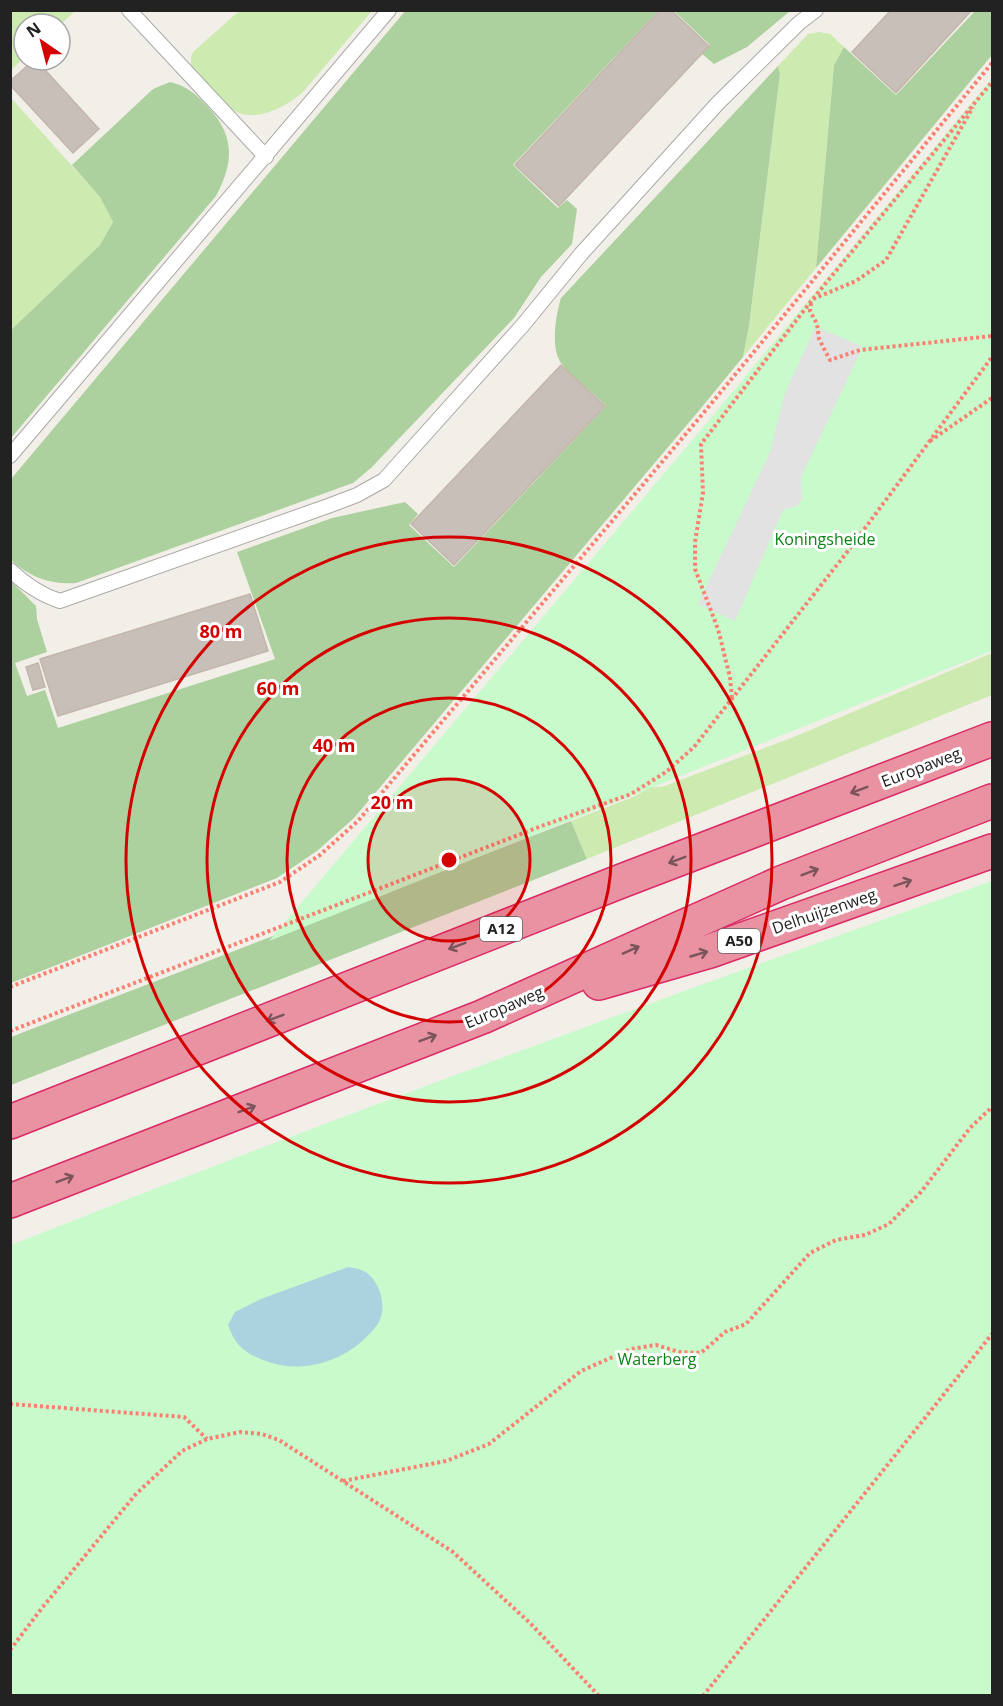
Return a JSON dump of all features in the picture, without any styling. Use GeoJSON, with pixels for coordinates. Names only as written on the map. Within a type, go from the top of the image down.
{"type":"FeatureCollection","features":[{"type":"Feature","properties":{"kind":"highway","name":"Europaweg"},"geometry":{"type":"LineString","coordinates":[[10,1122],[624,880],[993,739]]}},
{"type":"Feature","properties":{"kind":"highway","name":"Europaweg"},"geometry":{"type":"LineString","coordinates":[[10,1201],[482,1017],[781,883],[993,801]]}},
{"type":"Feature","properties":{"kind":"highway","name":"Delhuijzenweg"},"geometry":{"type":"LineString","coordinates":[[482,1017],[710,951],[993,851]]}},
{"type":"Feature","properties":{"kind":"lane"},"geometry":{"type":"LineString","coordinates":[[129,10],[266,157]]}},
{"type":"Feature","properties":{"kind":"lane"},"geometry":{"type":"LineString","coordinates":[[10,456],[389,10]]}},
{"type":"Feature","properties":{"kind":"lane"},"geometry":{"type":"LineString","coordinates":[[10,570],[42,593],[60,601],[328,507],[384,480],[523,325],[581,254],[718,103],[798,23],[816,10]]}},
{"type":"Feature","properties":{"kind":"path"},"geometry":{"type":"LineString","coordinates":[[10,987],[279,882],[320,855],[358,821],[693,425],[993,63]]}},
{"type":"Feature","properties":{"kind":"path"},"geometry":{"type":"LineString","coordinates":[[732,699],[730,677],[718,629],[695,569],[695,542],[703,493],[701,444],[812,300],[993,82]]}},
{"type":"Feature","properties":{"kind":"path"},"geometry":{"type":"LineString","coordinates":[[812,300],[856,281],[886,260],[978,99]]}},
{"type":"Feature","properties":{"kind":"path"},"geometry":{"type":"LineString","coordinates":[[812,300],[810,310],[817,324],[819,339],[830,360],[860,350],[993,336]]}},
{"type":"Feature","properties":{"kind":"path"},"geometry":{"type":"LineString","coordinates":[[10,1031],[539,827],[631,794],[666,772],[694,747],[732,699],[851,547],[993,357]]}},
{"type":"Feature","properties":{"kind":"path"},"geometry":{"type":"LineString","coordinates":[[927,443],[993,398]]}},
{"type":"Feature","properties":{"kind":"path"},"geometry":{"type":"LineString","coordinates":[[343,1481],[446,1461],[489,1444],[581,1371],[631,1349],[657,1345],[679,1352],[701,1353],[724,1332],[746,1324],[810,1253],[836,1240],[865,1234],[889,1224],[921,1192],[970,1128],[993,1107]]}},
{"type":"Feature","properties":{"kind":"path"},"geometry":{"type":"LineString","coordinates":[[703,1695],[993,1334]]}},
{"type":"Feature","properties":{"kind":"path"},"geometry":{"type":"LineString","coordinates":[[10,1404],[184,1417],[207,1439]]}},
{"type":"Feature","properties":{"kind":"path"},"geometry":{"type":"LineString","coordinates":[[10,1650],[136,1494],[182,1451],[207,1439],[240,1432],[262,1434],[279,1440],[453,1552],[531,1624],[599,1695]]}},
{"type":"Feature","properties":{"kind":"green space"},"geometry":{"type":"Polygon","coordinates":[[[11,10],[75,10],[72,14],[12,12],[11,70],[11,10]]]}},
{"type":"Feature","properties":{"kind":"green space"},"geometry":{"type":"Polygon","coordinates":[[[406,10],[658,11],[513,165],[558,208],[567,200],[577,209],[572,244],[541,277],[514,318],[371,468],[353,483],[76,583],[49,581],[25,571],[11,560],[11,479],[406,10]]]}},
{"type":"Feature","properties":{"kind":"green space"},"geometry":{"type":"Polygon","coordinates":[[[239,11],[372,11],[302,93],[267,113],[247,115],[227,105],[191,65],[191,56],[194,51],[239,11]]]}},
{"type":"Feature","properties":{"kind":"green space"},"geometry":{"type":"Polygon","coordinates":[[[674,11],[790,11],[747,47],[714,64],[702,54],[710,45],[674,11]]]}},
{"type":"Feature","properties":{"kind":"green space"},"geometry":{"type":"Polygon","coordinates":[[[975,11],[992,11],[992,55],[816,268],[834,65],[844,47],[896,95],[975,11]]]}},
{"type":"Feature","properties":{"kind":"green space"},"geometry":{"type":"Polygon","coordinates":[[[819,32],[830,34],[844,47],[834,65],[816,268],[743,357],[749,326],[780,74],[778,66],[808,34],[819,32]]]}},
{"type":"Feature","properties":{"kind":"green space"},"geometry":{"type":"Polygon","coordinates":[[[778,66],[780,74],[749,326],[743,357],[697,413],[354,818],[317,851],[277,878],[11,983],[11,581],[36,606],[37,619],[47,652],[15,663],[27,696],[45,690],[58,728],[275,659],[237,552],[332,518],[405,502],[418,514],[409,525],[454,567],[606,406],[570,374],[558,356],[555,330],[561,298],[778,66]]]}},
{"type":"Feature","properties":{"kind":"green space","name":"Koningsheide"},"geometry":{"type":"Polygon","coordinates":[[[992,78],[992,651],[269,941],[705,425],[992,78]]]}},
{"type":"Feature","properties":{"kind":"green space"},"geometry":{"type":"Polygon","coordinates":[[[170,82],[195,94],[223,128],[229,150],[222,184],[216,196],[11,438],[11,330],[100,245],[113,222],[100,197],[72,165],[153,89],[170,82]]]}},
{"type":"Feature","properties":{"kind":"green space"},"geometry":{"type":"Polygon","coordinates":[[[11,98],[100,197],[113,222],[100,245],[11,330],[11,98]]]}},
{"type":"Feature","properties":{"kind":"green space"},"geometry":{"type":"Polygon","coordinates":[[[992,653],[992,695],[587,859],[571,821],[633,797],[651,787],[662,787],[796,736],[992,653]]]}},
{"type":"Feature","properties":{"kind":"green space"},"geometry":{"type":"Polygon","coordinates":[[[571,821],[587,859],[11,1085],[11,1037],[571,821]]]}},
{"type":"Feature","properties":{"kind":"green space","name":"Waterberg"},"geometry":{"type":"Polygon","coordinates":[[[992,881],[992,1695],[11,1696],[11,1245],[500,1058],[992,881]]]}},
{"type":"Feature","properties":{"kind":"shaded area"},"geometry":{"type":"Polygon","coordinates":[[[819,328],[861,346],[860,353],[801,477],[802,500],[797,506],[783,510],[735,621],[698,604],[770,452],[785,393],[814,330],[819,328]]]}},
{"type":"Feature","properties":{"kind":"water"},"geometry":{"type":"Polygon","coordinates":[[[348,1267],[361,1270],[373,1279],[378,1286],[382,1302],[381,1318],[377,1325],[355,1347],[327,1361],[312,1365],[281,1365],[247,1352],[234,1339],[228,1325],[235,1312],[261,1299],[348,1267]]]}},
{"type":"Feature","properties":{"kind":"building"},"geometry":{"type":"Polygon","coordinates":[[[660,10],[671,10],[709,46],[559,206],[515,165],[660,10]]]}},
{"type":"Feature","properties":{"kind":"building"},"geometry":{"type":"Polygon","coordinates":[[[891,10],[972,10],[896,93],[852,52],[891,10]]]}},
{"type":"Feature","properties":{"kind":"building"},"geometry":{"type":"Polygon","coordinates":[[[20,72],[47,72],[99,129],[73,153],[10,85],[10,81],[20,72]]]}},
{"type":"Feature","properties":{"kind":"building"},"geometry":{"type":"Polygon","coordinates":[[[561,365],[605,406],[454,565],[411,524],[561,365]]]}},
{"type":"Feature","properties":{"kind":"building"},"geometry":{"type":"Polygon","coordinates":[[[250,594],[268,651],[58,716],[40,659],[250,594]]]}},
{"type":"Feature","properties":{"kind":"building"},"geometry":{"type":"Polygon","coordinates":[[[38,663],[45,687],[33,690],[26,667],[38,663]]]}}]}
